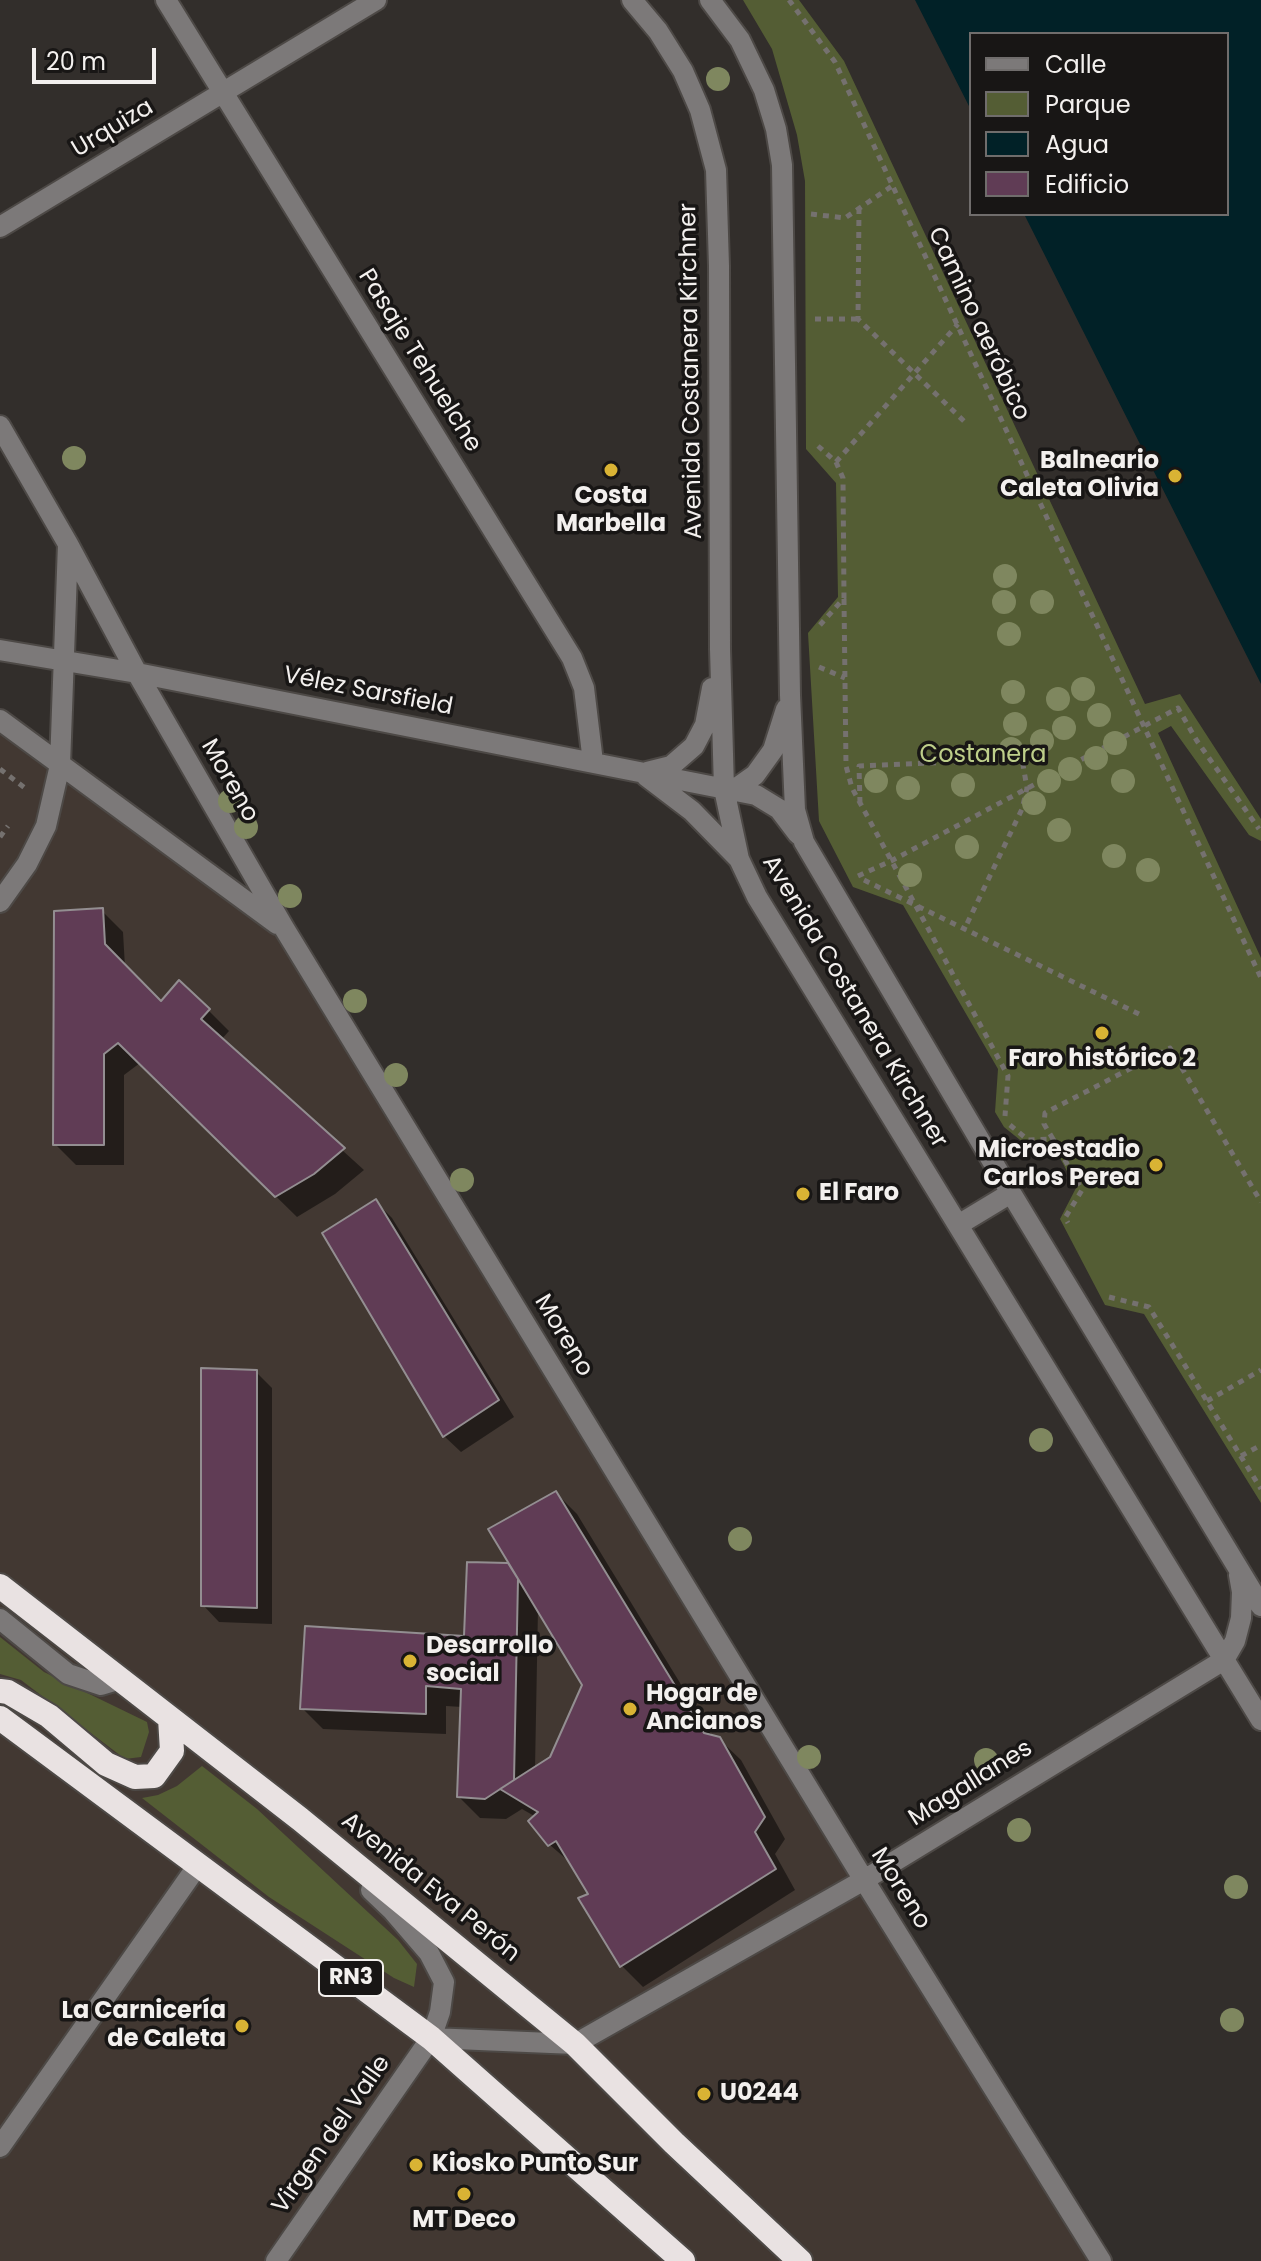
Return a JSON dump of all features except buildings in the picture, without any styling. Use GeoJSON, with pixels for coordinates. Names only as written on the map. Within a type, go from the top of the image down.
{"type":"FeatureCollection","features":[{"type":"Feature","properties":{"kind":"highway","name":"Avenida Eva Perón"},"geometry":{"type":"LineString","coordinates":[[0,1586],[300,1819],[575,2044],[674,2143],[800,2261]]}},
{"type":"Feature","properties":{"kind":"highway"},"geometry":{"type":"LineString","coordinates":[[0,1691],[8,1692],[49,1716],[106,1764],[135,1777],[154,1776],[172,1751],[170,1718]]}},
{"type":"Feature","properties":{"kind":"highway","name":"RN3"},"geometry":{"type":"LineString","coordinates":[[0,1718],[431,2038],[683,2261]]}},
{"type":"Feature","properties":{"kind":"street","name":"Pasaje Tehuelche"},"geometry":{"type":"LineString","coordinates":[[166,0],[572,658],[584,688],[590,716],[593,762]]}},
{"type":"Feature","properties":{"kind":"street","name":"Urquiza"},"geometry":{"type":"LineString","coordinates":[[0,227],[376,0]]}},
{"type":"Feature","properties":{"kind":"street","name":"Avenida Costanera Kirchner"},"geometry":{"type":"LineString","coordinates":[[632,0],[658,31],[683,71],[700,110],[716,170],[724,789],[739,859],[757,897],[1261,1720]]}},
{"type":"Feature","properties":{"kind":"street","name":"Avenida Costanera Kirchner"},"geometry":{"type":"LineString","coordinates":[[710,0],[740,40],[764,90],[776,129],[782,165],[790,695],[795,810],[804,842],[1011,1193],[1261,1606]]}},
{"type":"Feature","properties":{"kind":"street","name":"Moreno"},"geometry":{"type":"LineString","coordinates":[[0,426],[284,928],[864,1880],[1101,2261]]}},
{"type":"Feature","properties":{"kind":"street"},"geometry":{"type":"LineString","coordinates":[[0,902],[27,864],[46,826],[60,765],[68,544]]}},
{"type":"Feature","properties":{"kind":"street"},"geometry":{"type":"LineString","coordinates":[[643,773],[671,766],[694,746],[705,725],[720,649]]}},
{"type":"Feature","properties":{"kind":"street","name":"Vélez Sarsfield"},"geometry":{"type":"LineString","coordinates":[[0,650],[137,673],[756,795],[779,809],[804,842]]}},
{"type":"Feature","properties":{"kind":"street"},"geometry":{"type":"LineString","coordinates":[[724,789],[738,787],[755,775],[773,750],[790,695]]}},
{"type":"Feature","properties":{"kind":"street"},"geometry":{"type":"LineString","coordinates":[[0,720],[284,928]]}},
{"type":"Feature","properties":{"kind":"street"},"geometry":{"type":"LineString","coordinates":[[643,773],[692,811],[739,859]]}},
{"type":"Feature","properties":{"kind":"street"},"geometry":{"type":"LineString","coordinates":[[958,1225],[1011,1193]]}},
{"type":"Feature","properties":{"kind":"street"},"geometry":{"type":"LineString","coordinates":[[1224,1660],[1235,1641],[1241,1618],[1242,1592],[1237,1566]]}},
{"type":"Feature","properties":{"kind":"street"},"geometry":{"type":"LineString","coordinates":[[0,1619],[68,1674],[101,1685],[121,1679]]}},
{"type":"Feature","properties":{"kind":"street","name":"Magallanes"},"geometry":{"type":"LineString","coordinates":[[575,2044],[864,1880],[1224,1660]]}},
{"type":"Feature","properties":{"kind":"street","name":"Virgen del Valle"},"geometry":{"type":"LineString","coordinates":[[276,2261],[431,2038],[440,2012],[444,1982],[429,1953],[392,1910],[300,1819]]}},
{"type":"Feature","properties":{"kind":"street"},"geometry":{"type":"LineString","coordinates":[[0,2147],[198,1865]]}},
{"type":"Feature","properties":{"kind":"street"},"geometry":{"type":"LineString","coordinates":[[431,2038],[575,2044]]}},
{"type":"Feature","properties":{"kind":"path","name":"Camino aeróbico"},"geometry":{"type":"LineString","coordinates":[[789,0],[835,62],[1261,978]]}},
{"type":"Feature","properties":{"kind":"path"},"geometry":{"type":"LineString","coordinates":[[782,209],[845,218],[892,186]]}},
{"type":"Feature","properties":{"kind":"path"},"geometry":{"type":"LineString","coordinates":[[812,203],[812,229]]}},
{"type":"Feature","properties":{"kind":"path"},"geometry":{"type":"LineString","coordinates":[[858,319],[859,208]]}},
{"type":"Feature","properties":{"kind":"path"},"geometry":{"type":"LineString","coordinates":[[811,319],[858,319],[968,425]]}},
{"type":"Feature","properties":{"kind":"path"},"geometry":{"type":"LineString","coordinates":[[836,462],[958,324]]}},
{"type":"Feature","properties":{"kind":"path"},"geometry":{"type":"LineString","coordinates":[[812,441],[836,462],[843,478],[846,766],[852,788],[1008,1076],[1003,1113],[1012,1128],[1028,1140],[1053,1139]]}},
{"type":"Feature","properties":{"kind":"path"},"geometry":{"type":"LineString","coordinates":[[814,631],[844,598]]}},
{"type":"Feature","properties":{"kind":"path"},"geometry":{"type":"LineString","coordinates":[[816,665],[817,680]]}},
{"type":"Feature","properties":{"kind":"path"},"geometry":{"type":"LineString","coordinates":[[833,891],[854,875],[891,861],[1178,708],[1197,741],[1259,829]]}},
{"type":"Feature","properties":{"kind":"path"},"geometry":{"type":"LineString","coordinates":[[860,804],[859,766],[1022,759],[1027,788],[1022,809],[964,930]]}},
{"type":"Feature","properties":{"kind":"path"},"geometry":{"type":"LineString","coordinates":[[854,875],[1139,1014]]}},
{"type":"Feature","properties":{"kind":"path"},"geometry":{"type":"LineString","coordinates":[[1072,1231],[1065,1218],[1082,1190],[1044,1124],[1045,1113],[1170,1048],[1261,1202]]}},
{"type":"Feature","properties":{"kind":"path"},"geometry":{"type":"LineString","coordinates":[[1106,1296],[1149,1307],[1261,1489]]}},
{"type":"Feature","properties":{"kind":"path"},"geometry":{"type":"LineString","coordinates":[[1207,1401],[1261,1370]]}},
{"type":"Feature","properties":{"kind":"path"},"geometry":{"type":"LineString","coordinates":[[1241,1456],[1261,1445]]}},
{"type":"Feature","properties":{"kind":"shaded area"},"geometry":{"type":"Polygon","coordinates":[[[0,720],[284,928],[1101,2261],[0,2261],[0,720]]]}},
{"type":"Feature","properties":{"kind":"green space","name":"Costanera"},"geometry":{"type":"Polygon","coordinates":[[[743,0],[799,0],[844,61],[1145,704],[1180,694],[1261,819],[1261,841],[1249,835],[1171,726],[1158,733],[1261,958],[1261,1503],[1144,1314],[1105,1305],[1060,1219],[1076,1188],[1053,1145],[1030,1148],[1004,1127],[995,1112],[998,1069],[903,905],[853,887],[819,821],[808,633],[838,597],[836,483],[806,449],[805,181],[797,135],[772,49],[743,0]]]}},
{"type":"Feature","properties":{"kind":"green space"},"geometry":{"type":"Polygon","coordinates":[[[0,1637],[44,1672],[147,1722],[149,1732],[141,1757],[125,1759],[21,1680],[0,1674],[0,1637]]]}},
{"type":"Feature","properties":{"kind":"green space"},"geometry":{"type":"Polygon","coordinates":[[[202,1766],[257,1809],[398,1940],[417,1964],[414,1987],[394,1978],[269,1897],[142,1798],[177,1786],[202,1766]]]}},
{"type":"Feature","properties":{"kind":"water"},"geometry":{"type":"Polygon","coordinates":[[[915,0],[1261,0],[1261,684],[1025,216],[1229,216],[1229,32],[969,32],[969,106],[915,0]]]}},
{"type":"Feature","properties":{"kind":"place","name":"Costa Marbella"},"geometry":{"type":"Point","coordinates":[611,470]}},
{"type":"Feature","properties":{"kind":"place","name":"Balneario Caleta Olivia"},"geometry":{"type":"Point","coordinates":[1175,476]}},
{"type":"Feature","properties":{"kind":"place","name":"Faro histórico 2"},"geometry":{"type":"Point","coordinates":[1102,1033]}},
{"type":"Feature","properties":{"kind":"place","name":"Microestadio Carlos Perea"},"geometry":{"type":"Point","coordinates":[1156,1165]}},
{"type":"Feature","properties":{"kind":"place","name":"El Faro"},"geometry":{"type":"Point","coordinates":[803,1194]}},
{"type":"Feature","properties":{"kind":"place","name":"Desarrollo social"},"geometry":{"type":"Point","coordinates":[410,1661]}},
{"type":"Feature","properties":{"kind":"place","name":"Hogar de Ancianos"},"geometry":{"type":"Point","coordinates":[630,1709]}},
{"type":"Feature","properties":{"kind":"place","name":"La Carnicería de Caleta"},"geometry":{"type":"Point","coordinates":[242,2026]}},
{"type":"Feature","properties":{"kind":"place","name":"U0244"},"geometry":{"type":"Point","coordinates":[704,2094]}},
{"type":"Feature","properties":{"kind":"place","name":"Kiosko Punto Sur"},"geometry":{"type":"Point","coordinates":[416,2165]}},
{"type":"Feature","properties":{"kind":"place","name":"MT Deco"},"geometry":{"type":"Point","coordinates":[464,2194]}}]}
